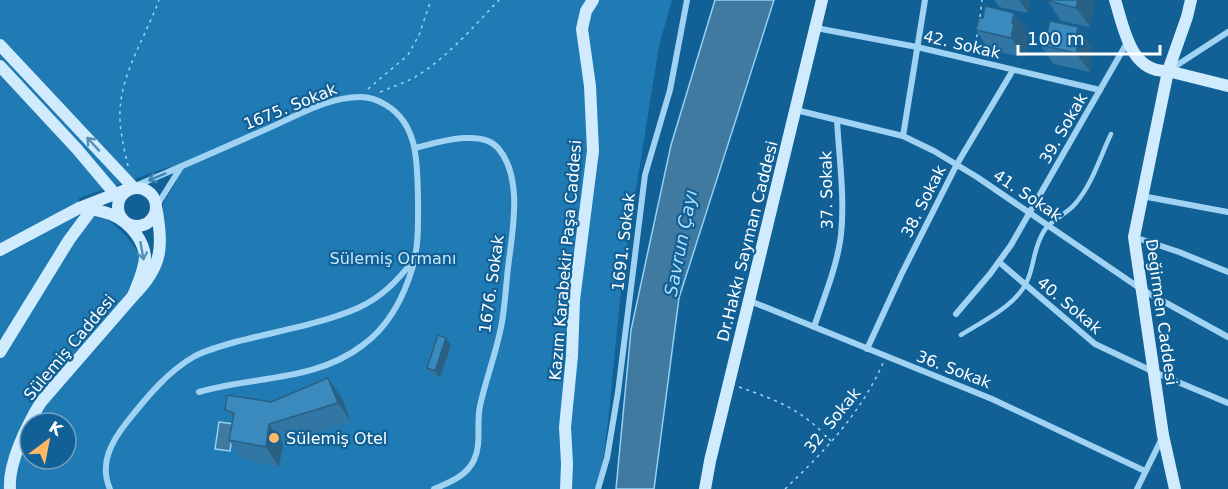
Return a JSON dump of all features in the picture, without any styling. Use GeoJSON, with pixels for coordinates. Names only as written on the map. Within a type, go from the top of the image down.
{"type":"FeatureCollection","features":[{"type":"Feature","properties":{"kind":"street","name":"Kazım Karabekir Paşa Caddesi"},"geometry":{"type":"LineString","coordinates":[[566,489],[565,427],[572,356],[574,300],[593,151],[590,86],[582,29],[586,12],[593,0]]}},
{"type":"Feature","properties":{"kind":"street","name":"1691. Sokak"},"geometry":{"type":"LineString","coordinates":[[598,489],[607,458],[618,392],[645,175],[670,90],[687,0]]}},
{"type":"Feature","properties":{"kind":"street","name":"Dr.Hakkı Sayman Caddesi"},"geometry":{"type":"LineString","coordinates":[[705,489],[710,460],[822,0]]}},
{"type":"Feature","properties":{"kind":"street"},"geometry":{"type":"LineString","coordinates":[[903,136],[925,0]]}},
{"type":"Feature","properties":{"kind":"street"},"geometry":{"type":"LineString","coordinates":[[1115,0],[1128,40],[1138,60],[1145,66],[1160,72],[1167,71],[1228,86]]}},
{"type":"Feature","properties":{"kind":"street","name":"Değirmen Caddesi"},"geometry":{"type":"LineString","coordinates":[[1176,489],[1163,435],[1134,237],[1167,71],[1191,0]]}},
{"type":"Feature","properties":{"kind":"street","name":"42. Sokak"},"geometry":{"type":"LineString","coordinates":[[816,28],[917,47],[1100,90]]}},
{"type":"Feature","properties":{"kind":"street"},"geometry":{"type":"LineString","coordinates":[[1167,71],[1228,32]]}},
{"type":"Feature","properties":{"kind":"street","name":"39. Sokak"},"geometry":{"type":"LineString","coordinates":[[956,314],[999,262],[1031,212],[1128,40]]}},
{"type":"Feature","properties":{"kind":"street"},"geometry":{"type":"LineString","coordinates":[[0,45],[133,187]]}},
{"type":"Feature","properties":{"kind":"street"},"geometry":{"type":"LineString","coordinates":[[0,66],[116,194]]}},
{"type":"Feature","properties":{"kind":"street","name":"38. Sokak"},"geometry":{"type":"LineString","coordinates":[[867,348],[957,164],[1013,70]]}},
{"type":"Feature","properties":{"kind":"street","name":"1675. Sokak"},"geometry":{"type":"LineString","coordinates":[[133,187],[336,100],[368,97],[381,102],[399,115],[409,130],[415,148],[418,218],[415,258],[405,289],[393,313],[375,335],[350,354],[300,373],[229,383],[199,392]]}},
{"type":"Feature","properties":{"kind":"street","name":"41. Sokak"},"geometry":{"type":"LineString","coordinates":[[796,110],[903,136],[957,164],[1031,212],[1141,290],[1228,338]]}},
{"type":"Feature","properties":{"kind":"street","name":"37. Sokak"},"geometry":{"type":"LineString","coordinates":[[814,327],[835,265],[841,234],[842,202],[837,120]]}},
{"type":"Feature","properties":{"kind":"street","name":"1676. Sokak"},"geometry":{"type":"LineString","coordinates":[[415,148],[457,139],[486,140],[498,147],[504,157],[514,193],[514,214],[501,323],[480,404],[477,452],[470,467],[464,473],[434,489]]}},
{"type":"Feature","properties":{"kind":"street"},"geometry":{"type":"LineString","coordinates":[[85,208],[109,212],[133,225],[145,224],[154,216],[156,207],[181,167]]}},
{"type":"Feature","properties":{"kind":"street"},"geometry":{"type":"LineString","coordinates":[[133,187],[120,199],[118,210],[144,248],[144,264],[133,296]]}},
{"type":"Feature","properties":{"kind":"street"},"geometry":{"type":"LineString","coordinates":[[0,250],[133,187],[150,193],[156,207]]}},
{"type":"Feature","properties":{"kind":"street"},"geometry":{"type":"LineString","coordinates":[[1141,196],[1228,212]]}},
{"type":"Feature","properties":{"kind":"street","name":"Sülemiş Caddesi"},"geometry":{"type":"LineString","coordinates":[[10,489],[10,475],[16,457],[32,417],[41,402],[150,279],[157,263],[160,240],[156,207]]}},
{"type":"Feature","properties":{"kind":"street"},"geometry":{"type":"LineString","coordinates":[[0,352],[69,240],[85,208]]}},
{"type":"Feature","properties":{"kind":"street"},"geometry":{"type":"LineString","coordinates":[[1134,237],[1228,272]]}},
{"type":"Feature","properties":{"kind":"street"},"geometry":{"type":"LineString","coordinates":[[110,489],[105,476],[105,465],[112,443],[138,408],[179,366],[217,347],[289,329],[357,308],[392,286],[415,258]]}},
{"type":"Feature","properties":{"kind":"street","name":"40. Sokak"},"geometry":{"type":"LineString","coordinates":[[999,262],[1086,337],[1106,350],[1228,403]]}},
{"type":"Feature","properties":{"kind":"street","name":"36. Sokak"},"geometry":{"type":"LineString","coordinates":[[750,301],[992,399],[1145,471]]}},
{"type":"Feature","properties":{"kind":"street"},"geometry":{"type":"LineString","coordinates":[[1137,489],[1163,435]]}},
{"type":"Feature","properties":{"kind":"lane"},"geometry":{"type":"LineString","coordinates":[[961,335],[1008,304],[1025,285],[1034,252],[1048,225],[1072,207],[1082,195],[1111,134]]}},
{"type":"Feature","properties":{"kind":"path"},"geometry":{"type":"LineString","coordinates":[[128,167],[120,123],[122,99],[133,61],[159,0]]}},
{"type":"Feature","properties":{"kind":"path"},"geometry":{"type":"LineString","coordinates":[[358,97],[408,55],[419,35],[431,0]]}},
{"type":"Feature","properties":{"kind":"path"},"geometry":{"type":"LineString","coordinates":[[368,97],[400,84],[426,69],[458,42],[499,0]]}},
{"type":"Feature","properties":{"kind":"path"},"geometry":{"type":"LineString","coordinates":[[979,20],[982,0]]}},
{"type":"Feature","properties":{"kind":"path"},"geometry":{"type":"LineString","coordinates":[[973,60],[978,30]]}},
{"type":"Feature","properties":{"kind":"path","name":"32. Sokak"},"geometry":{"type":"LineString","coordinates":[[785,489],[852,418],[868,393],[885,357]]}},
{"type":"Feature","properties":{"kind":"path"},"geometry":{"type":"LineString","coordinates":[[729,383],[802,413],[831,442]]}},
{"type":"Feature","properties":{"kind":"green space","name":"Sülemiş Ormanı"},"geometry":{"type":"Polygon","coordinates":[[[0,0],[672,0],[659,46],[623,270],[599,489],[0,489],[0,0]],[[169,167],[79,198],[79,217],[100,217],[114,224],[131,242],[140,260],[163,255],[161,212],[176,182],[169,167]]]}},
{"type":"Feature","properties":{"kind":"water","name":"Savrun Çayı"},"geometry":{"type":"Polygon","coordinates":[[[715,0],[774,0],[679,298],[654,489],[616,489],[631,330],[671,145],[715,0]]]}},
{"type":"Feature","properties":{"kind":"water"},"geometry":{"type":"Polygon","coordinates":[[[219,422],[234,424],[230,451],[215,449],[219,422]]]}},
{"type":"Feature","properties":{"kind":"building"},"geometry":{"type":"Polygon","coordinates":[[[1048,0],[1078,0],[1076,8],[1048,0]]]}},
{"type":"Feature","properties":{"kind":"building"},"geometry":{"type":"Polygon","coordinates":[[[985,6],[1014,13],[1011,38],[976,30],[979,18],[983,18],[985,6]]]}},
{"type":"Feature","properties":{"kind":"building"},"geometry":{"type":"Polygon","coordinates":[[[1050,21],[1078,27],[1075,40],[1079,41],[1076,53],[1040,45],[1043,32],[1047,33],[1050,21]]]}},
{"type":"Feature","properties":{"kind":"building"},"geometry":{"type":"Polygon","coordinates":[[[438,335],[446,338],[435,371],[427,368],[438,335]]]}},
{"type":"Feature","properties":{"kind":"building"},"geometry":{"type":"Polygon","coordinates":[[[328,378],[338,403],[269,424],[266,447],[229,440],[234,413],[225,410],[227,395],[271,402],[328,378]]]}},
{"type":"Feature","properties":{"kind":"place","name":"Sülemiş Otel"},"geometry":{"type":"Point","coordinates":[274,438]}}]}
